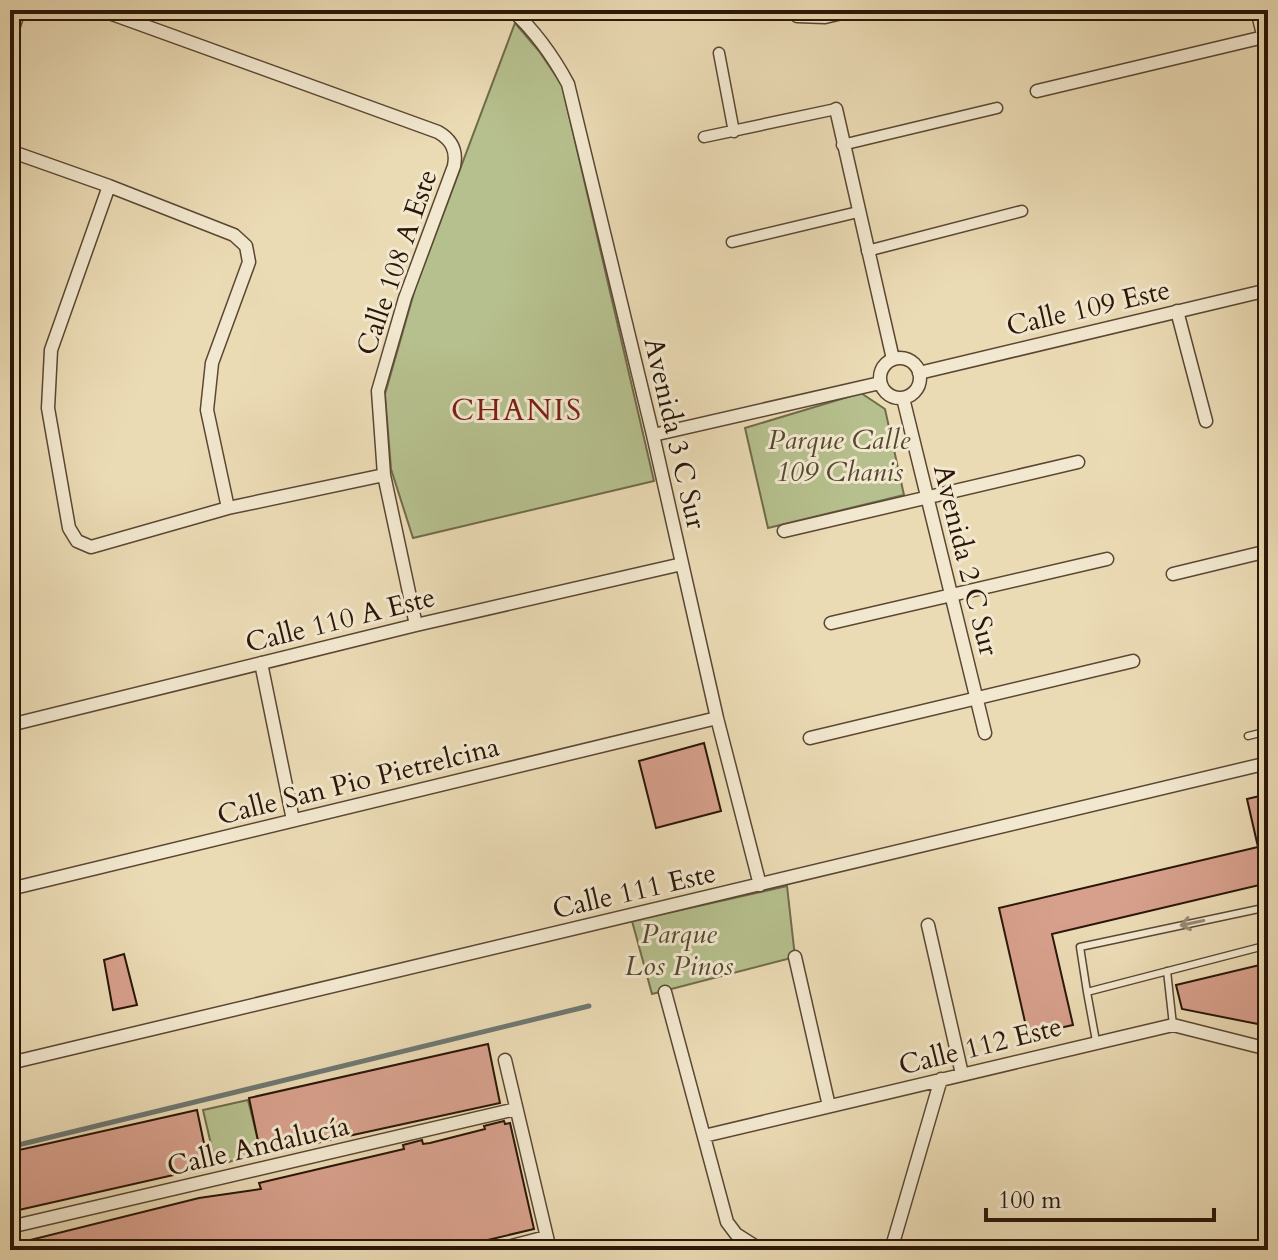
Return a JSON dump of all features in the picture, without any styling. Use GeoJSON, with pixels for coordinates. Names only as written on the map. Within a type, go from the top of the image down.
{"type":"FeatureCollection","features":[{"type":"Feature","properties":{"kind":"street"},"geometry":{"type":"LineString","coordinates":[[10,38],[19,10]]}},
{"type":"Feature","properties":{"kind":"street","name":"Calle 108 A Este"},"geometry":{"type":"LineString","coordinates":[[101,10],[438,132],[451,142],[454,166],[405,298],[378,391],[384,475],[416,625]]}},
{"type":"Feature","properties":{"kind":"street","name":"Avenida 3 C Sur"},"geometry":{"type":"LineString","coordinates":[[512,10],[530,26],[553,56],[568,84],[653,435],[717,718],[760,885]]}},
{"type":"Feature","properties":{"kind":"street"},"geometry":{"type":"LineString","coordinates":[[797,16],[825,17],[854,10]]}},
{"type":"Feature","properties":{"kind":"street"},"geometry":{"type":"LineString","coordinates":[[1257,10],[1266,36],[1268,55]]}},
{"type":"Feature","properties":{"kind":"street"},"geometry":{"type":"LineString","coordinates":[[1037,91],[1266,36]]}},
{"type":"Feature","properties":{"kind":"street"},"geometry":{"type":"LineString","coordinates":[[719,53],[734,132]]}},
{"type":"Feature","properties":{"kind":"street"},"geometry":{"type":"LineString","coordinates":[[842,145],[997,108]]}},
{"type":"Feature","properties":{"kind":"street"},"geometry":{"type":"LineString","coordinates":[[704,137],[836,109],[893,359]]}},
{"type":"Feature","properties":{"kind":"street"},"geometry":{"type":"LineString","coordinates":[[10,151],[109,186],[241,239],[249,262],[212,363],[207,410],[228,508]]}},
{"type":"Feature","properties":{"kind":"street"},"geometry":{"type":"LineString","coordinates":[[109,186],[51,350],[48,408],[69,528],[77,541],[91,547],[228,508],[384,475]]}},
{"type":"Feature","properties":{"kind":"street"},"geometry":{"type":"LineString","coordinates":[[867,251],[1022,211]]}},
{"type":"Feature","properties":{"kind":"street"},"geometry":{"type":"LineString","coordinates":[[732,242],[858,212]]}},
{"type":"Feature","properties":{"kind":"street","name":"Calle 109 Este"},"geometry":{"type":"LineString","coordinates":[[919,373],[1268,290]]}},
{"type":"Feature","properties":{"kind":"street"},"geometry":{"type":"LineString","coordinates":[[1177,311],[1206,421]]}},
{"type":"Feature","properties":{"kind":"street"},"geometry":{"type":"LineString","coordinates":[[893,359],[912,362],[919,373],[920,380],[914,392],[903,398],[888,394],[880,383],[884,366],[893,359]]}},
{"type":"Feature","properties":{"kind":"street"},"geometry":{"type":"LineString","coordinates":[[653,435],[880,383]]}},
{"type":"Feature","properties":{"kind":"street","name":"Avenida 2 C Sur"},"geometry":{"type":"LineString","coordinates":[[903,398],[985,733]]}},
{"type":"Feature","properties":{"kind":"street"},"geometry":{"type":"LineString","coordinates":[[784,531],[1078,462]]}},
{"type":"Feature","properties":{"kind":"street"},"geometry":{"type":"LineString","coordinates":[[1173,574],[1268,551]]}},
{"type":"Feature","properties":{"kind":"street"},"geometry":{"type":"LineString","coordinates":[[831,623],[1107,559]]}},
{"type":"Feature","properties":{"kind":"street","name":"Calle 110 A Este"},"geometry":{"type":"LineString","coordinates":[[10,725],[416,625],[682,564]]}},
{"type":"Feature","properties":{"kind":"street"},"geometry":{"type":"LineString","coordinates":[[810,738],[1133,661]]}},
{"type":"Feature","properties":{"kind":"street"},"geometry":{"type":"LineString","coordinates":[[261,663],[293,820]]}},
{"type":"Feature","properties":{"kind":"street","name":"Calle San Pio Pietrelcina"},"geometry":{"type":"LineString","coordinates":[[10,889],[717,718]]}},
{"type":"Feature","properties":{"kind":"street","name":"Calle 111 Este"},"geometry":{"type":"LineString","coordinates":[[10,1063],[1268,763]]}},
{"type":"Feature","properties":{"kind":"street"},"geometry":{"type":"LineString","coordinates":[[928,925],[962,1074]]}},
{"type":"Feature","properties":{"kind":"street"},"geometry":{"type":"LineString","coordinates":[[795,957],[829,1106]]}},
{"type":"Feature","properties":{"kind":"street"},"geometry":{"type":"LineString","coordinates":[[665,992],[727,1222],[736,1234],[761,1250]]}},
{"type":"Feature","properties":{"kind":"street","name":"Calle 112 Este"},"geometry":{"type":"LineString","coordinates":[[704,1136],[1173,1025],[1268,1049]]}},
{"type":"Feature","properties":{"kind":"street"},"geometry":{"type":"LineString","coordinates":[[497,1250],[548,1244],[505,1060]]}},
{"type":"Feature","properties":{"kind":"street"},"geometry":{"type":"LineString","coordinates":[[891,1250],[941,1079]]}},
{"type":"Feature","properties":{"kind":"street","name":"Calle Andalucía"},"geometry":{"type":"LineString","coordinates":[[10,1227],[516,1109]]}},
{"type":"Feature","properties":{"kind":"lane"},"geometry":{"type":"LineString","coordinates":[[1248,736],[1268,731]]}},
{"type":"Feature","properties":{"kind":"lane"},"geometry":{"type":"LineString","coordinates":[[1096,1041],[1080,947],[1268,907]]}},
{"type":"Feature","properties":{"kind":"lane"},"geometry":{"type":"LineString","coordinates":[[1087,992],[1268,945]]}},
{"type":"Feature","properties":{"kind":"lane"},"geometry":{"type":"LineString","coordinates":[[1167,971],[1173,1025]]}},
{"type":"Feature","properties":{"kind":"green space"},"geometry":{"type":"Polygon","coordinates":[[[515,23],[562,85],[654,481],[413,538],[391,469],[385,394],[415,289],[515,23]]]}},
{"type":"Feature","properties":{"kind":"green space","name":"Parque Calle 109 Chanis"},"geometry":{"type":"Polygon","coordinates":[[[861,393],[885,409],[904,495],[768,528],[745,428],[861,393]]]}},
{"type":"Feature","properties":{"kind":"green space","name":"Parque Los Pinos"},"geometry":{"type":"Polygon","coordinates":[[[787,886],[795,957],[652,994],[632,921],[787,886]]]}},
{"type":"Feature","properties":{"kind":"green space"},"geometry":{"type":"Polygon","coordinates":[[[248,1100],[261,1152],[216,1166],[203,1110],[248,1100]]]}},
{"type":"Feature","properties":{"kind":"building"},"geometry":{"type":"Polygon","coordinates":[[[704,743],[721,811],[656,828],[639,761],[704,743]]]}},
{"type":"Feature","properties":{"kind":"building"},"geometry":{"type":"Polygon","coordinates":[[[1268,794],[1268,883],[1052,934],[1073,1025],[1028,1035],[999,908],[1258,847],[1247,799],[1268,794]]]}},
{"type":"Feature","properties":{"kind":"building"},"geometry":{"type":"Polygon","coordinates":[[[124,954],[137,1005],[113,1010],[104,960],[124,954]]]}},
{"type":"Feature","properties":{"kind":"building"},"geometry":{"type":"Polygon","coordinates":[[[1268,963],[1268,1026],[1182,1009],[1176,985],[1268,963]]]}},
{"type":"Feature","properties":{"kind":"building"},"geometry":{"type":"Polygon","coordinates":[[[488,1044],[500,1103],[261,1155],[249,1098],[488,1044]]]}},
{"type":"Feature","properties":{"kind":"building"},"geometry":{"type":"Polygon","coordinates":[[[197,1110],[209,1167],[10,1212],[10,1152],[197,1110]]]}},
{"type":"Feature","properties":{"kind":"building"},"geometry":{"type":"Polygon","coordinates":[[[504,1121],[505,1124],[510,1123],[534,1229],[445,1250],[10,1250],[10,1245],[199,1198],[261,1189],[259,1183],[404,1149],[403,1145],[422,1140],[423,1144],[430,1143],[504,1121]]]}},
{"type":"Feature","properties":{"kind":"waterway"},"geometry":{"type":"LineString","coordinates":[[10,1147],[589,1006]]}},
{"type":"Feature","properties":{"kind":"district","name":"CHANIS"},"geometry":{"type":"Point","coordinates":[517,410]}}]}
